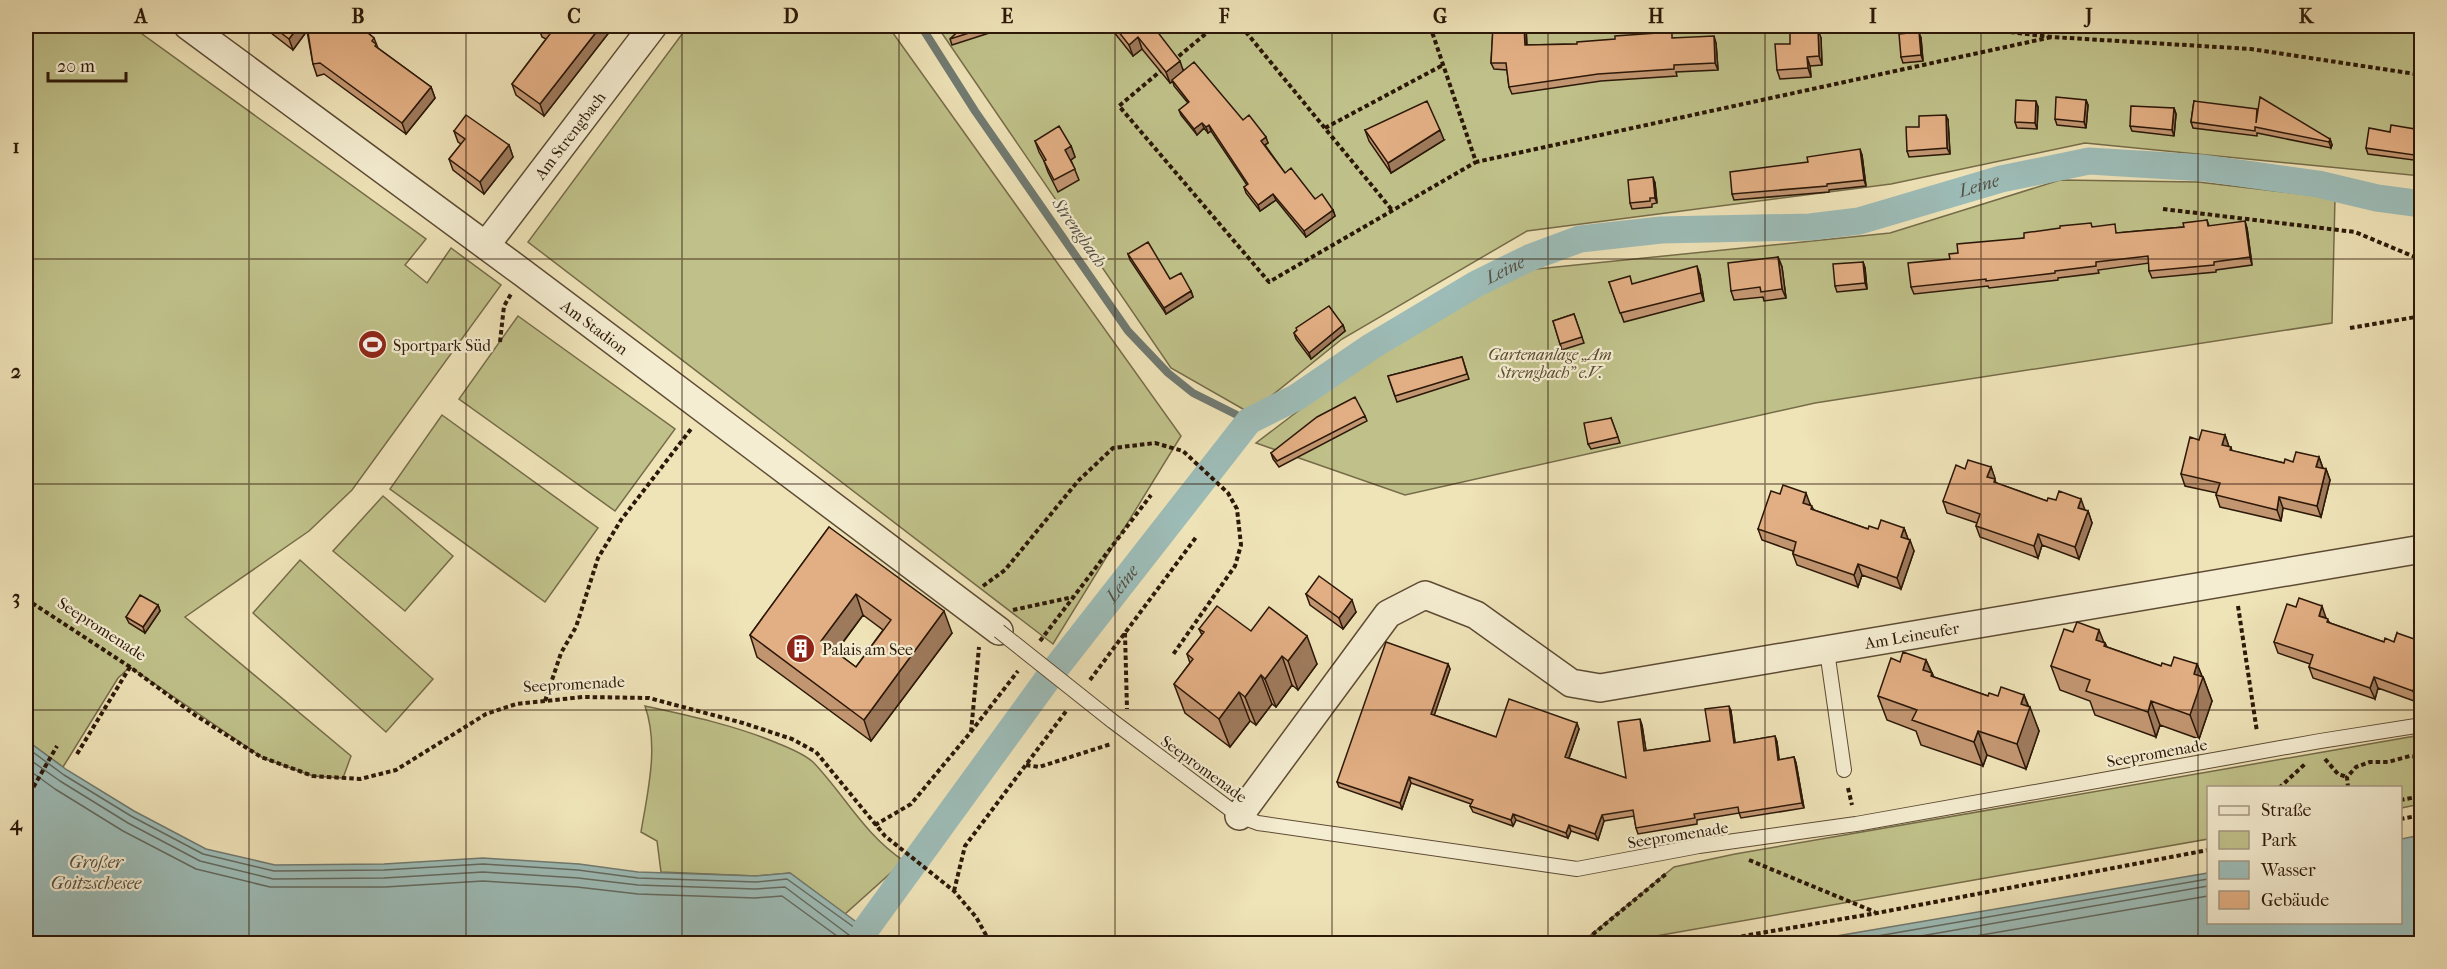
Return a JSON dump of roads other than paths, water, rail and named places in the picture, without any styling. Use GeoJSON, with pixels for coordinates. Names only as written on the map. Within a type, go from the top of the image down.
{"type":"FeatureCollection","features":[{"type":"Feature","properties":{"kind":"street","name":"Am Stadion"},"geometry":{"type":"LineString","coordinates":[[188,26],[486,245],[999,631]]}},
{"type":"Feature","properties":{"kind":"street","name":"Am Strengbach"},"geometry":{"type":"LineString","coordinates":[[486,245],[653,26]]}},
{"type":"Feature","properties":{"kind":"street","name":"Am Leineufer"},"geometry":{"type":"LineString","coordinates":[[1239,816],[1388,614],[1425,595],[1476,615],[1571,683],[1600,688],[2421,549]]}},
{"type":"Feature","properties":{"kind":"lane","name":"Seepromenade"},"geometry":{"type":"LineString","coordinates":[[999,631],[1111,720],[1239,816],[1258,823],[1577,869],[1699,846],[1715,846],[1856,824],[2421,725]]}},
{"type":"Feature","properties":{"kind":"lane"},"geometry":{"type":"LineString","coordinates":[[1827,651],[1844,770]]}},
{"type":"Feature","properties":{"kind":"water","name":"Großer Goitzschesee"},"geometry":{"type":"Polygon","coordinates":[[[26,740],[67,770],[134,811],[206,849],[275,865],[384,864],[483,858],[579,864],[638,872],[756,876],[790,873],[866,929],[880,943],[26,943],[26,740]]]}},
{"type":"Feature","properties":{"kind":"water"},"geometry":{"type":"Polygon","coordinates":[[[2421,835],[2421,943],[1795,943],[2207,873],[2207,924],[2402,924],[2402,839],[2421,835]]]}},
{"type":"Feature","properties":{"kind":"waterway","name":"Strengbach"},"geometry":{"type":"LineString","coordinates":[[921,26],[975,111],[1128,331],[1168,373],[1193,393],[1249,421]]}},
{"type":"Feature","properties":{"kind":"waterway","name":"Leine"},"geometry":{"type":"LineString","coordinates":[[866,929],[1049,677],[1249,421],[1297,397],[1372,346],[1476,284],[1529,258],[1580,239],[1661,230],[1810,227],[1859,221],[2001,179],[2089,161],[2204,168],[2318,184],[2377,198],[2422,204]]}},
{"type":"Feature","properties":{"kind":"place","name":"Sportpark Süd"},"geometry":{"type":"Point","coordinates":[372,345]}},
{"type":"Feature","properties":{"kind":"place","name":"Palais am See"},"geometry":{"type":"Point","coordinates":[801,649]}},
{"type":"Feature","properties":{"kind":"park label","name":"Gartenanlage „Am Strengbach” e.V."},"geometry":{"type":"Point","coordinates":[1550,363]}}]}
